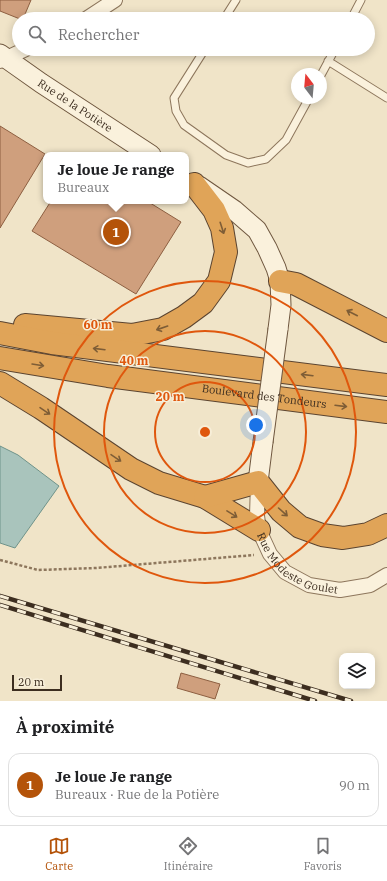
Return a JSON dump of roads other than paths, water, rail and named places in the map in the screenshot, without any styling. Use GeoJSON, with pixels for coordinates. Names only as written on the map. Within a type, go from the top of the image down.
{"type":"FeatureCollection","features":[{"type":"Feature","properties":{"kind":"highway"},"geometry":{"type":"LineString","coordinates":[[0,322],[132,335],[163,329],[184,317],[203,303],[219,281],[226,252],[222,228],[214,210],[190,181]]}},
{"type":"Feature","properties":{"kind":"highway"},"geometry":{"type":"LineString","coordinates":[[280,281],[296,284],[387,331]]}},
{"type":"Feature","properties":{"kind":"highway"},"geometry":{"type":"LineString","coordinates":[[0,333],[52,343],[387,385]]}},
{"type":"Feature","properties":{"kind":"highway","name":"Boulevard des Tondeurs"},"geometry":{"type":"LineString","coordinates":[[0,358],[108,376],[387,412]]}},
{"type":"Feature","properties":{"kind":"highway"},"geometry":{"type":"LineString","coordinates":[[0,382],[131,469],[160,483],[205,497],[259,530]]}},
{"type":"Feature","properties":{"kind":"highway"},"geometry":{"type":"LineString","coordinates":[[205,497],[258,482],[280,511],[300,527],[322,535],[343,538],[368,534],[387,525]]}},
{"type":"Feature","properties":{"kind":"main road","name":"Rue de la Potière"},"geometry":{"type":"LineString","coordinates":[[2,58],[146,152]]}},
{"type":"Feature","properties":{"kind":"main road"},"geometry":{"type":"LineString","coordinates":[[190,181],[234,210],[257,230],[267,248],[280,281],[278,329],[258,482]]}},
{"type":"Feature","properties":{"kind":"street"},"geometry":{"type":"LineString","coordinates":[[97,12],[115,0]]}},
{"type":"Feature","properties":{"kind":"street"},"geometry":{"type":"LineString","coordinates":[[2,58],[12,54]]}},
{"type":"Feature","properties":{"kind":"street","name":"Rue Modeste Goulet"},"geometry":{"type":"LineString","coordinates":[[258,482],[257,516],[259,530],[270,554],[285,572],[309,585],[340,590],[370,585],[387,575]]}},
{"type":"Feature","properties":{"kind":"lane"},"geometry":{"type":"LineString","coordinates":[[228,12],[236,0]]}},
{"type":"Feature","properties":{"kind":"lane"},"geometry":{"type":"LineString","coordinates":[[355,12],[361,0]]}},
{"type":"Feature","properties":{"kind":"lane"},"geometry":{"type":"LineString","coordinates":[[201,56],[174,98],[176,111],[184,125],[226,155],[248,163],[266,159],[286,140],[306,104]]}},
{"type":"Feature","properties":{"kind":"lane"},"geometry":{"type":"LineString","coordinates":[[324,68],[331,56]]}},
{"type":"Feature","properties":{"kind":"lane"},"geometry":{"type":"LineString","coordinates":[[328,61],[387,98]]}},
{"type":"Feature","properties":{"kind":"water"},"geometry":{"type":"Polygon","coordinates":[[[0,446],[18,455],[59,486],[15,548],[0,543],[0,446]]]}},
{"type":"Feature","properties":{"kind":"railway"},"geometry":{"type":"LineString","coordinates":[[0,596],[351,701]]}},
{"type":"Feature","properties":{"kind":"railway"},"geometry":{"type":"LineString","coordinates":[[0,605],[315,701]]}},
{"type":"Feature","properties":{"kind":"place","name":"Je loue Je range"},"geometry":{"type":"Point","coordinates":[116,232]}}]}
